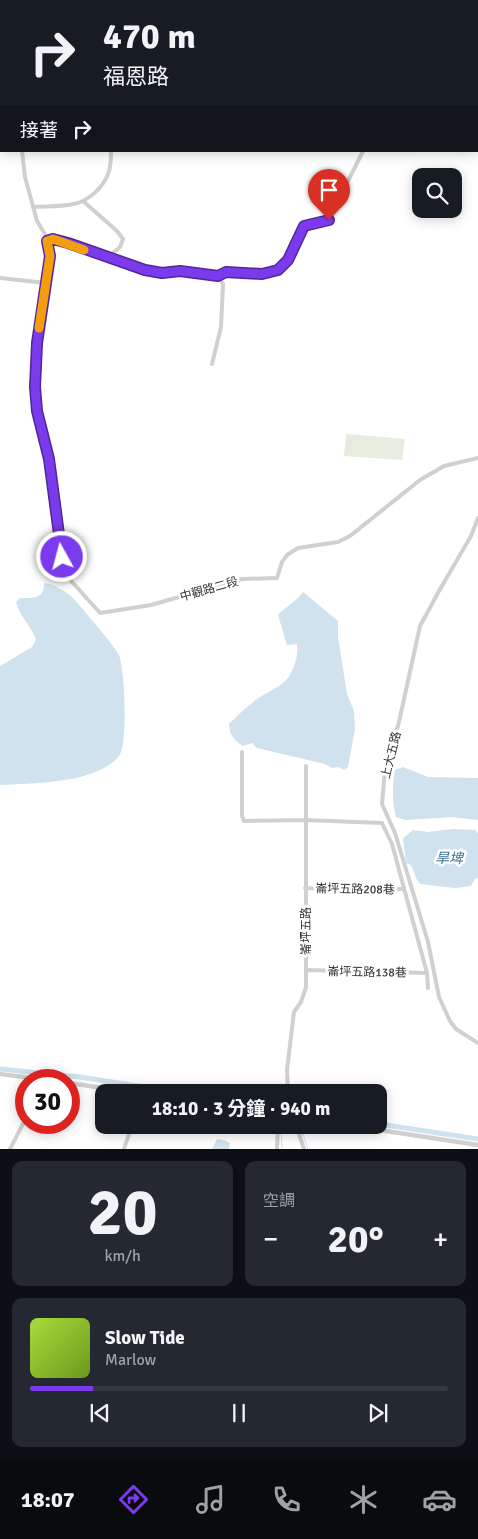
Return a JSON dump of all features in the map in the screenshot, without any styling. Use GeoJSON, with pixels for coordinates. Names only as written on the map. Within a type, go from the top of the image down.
{"type":"FeatureCollection","features":[{"type":"Feature","properties":{"kind":"street"},"geometry":{"type":"LineString","coordinates":[[0,278],[46,283],[50,256],[46,236],[37,221],[24,177],[22,152]]}},
{"type":"Feature","properties":{"kind":"street"},"geometry":{"type":"LineString","coordinates":[[33,208],[73,204],[83,201],[100,188],[105,181],[110,170],[111,152]]}},
{"type":"Feature","properties":{"kind":"street"},"geometry":{"type":"LineString","coordinates":[[47,241],[53,239],[145,270],[162,273],[180,271],[218,276],[226,272],[262,274],[278,270],[288,260],[304,226],[329,220],[338,206],[344,189],[362,152]]}},
{"type":"Feature","properties":{"kind":"street"},"geometry":{"type":"LineString","coordinates":[[83,201],[117,230],[123,240],[120,247],[107,258]]}},
{"type":"Feature","properties":{"kind":"street"},"geometry":{"type":"LineString","coordinates":[[212,364],[221,327],[223,284],[218,276]]}},
{"type":"Feature","properties":{"kind":"street","name":"中觀路二段"},"geometry":{"type":"LineString","coordinates":[[46,283],[36,352],[35,387],[37,411],[49,459],[64,573],[100,613],[151,605],[242,579],[277,578],[282,562],[287,555],[298,548],[338,542],[350,536],[420,480],[444,466],[478,458]]}},
{"type":"Feature","properties":{"kind":"street","name":"上大五路"},"geometry":{"type":"LineString","coordinates":[[478,518],[472,536],[420,626],[400,722],[385,770],[382,804],[395,832],[428,942],[439,996],[456,1030],[478,1043]]}},
{"type":"Feature","properties":{"kind":"street"},"geometry":{"type":"LineString","coordinates":[[242,752],[242,816],[244,821],[380,822],[386,828],[427,973],[428,988]]}},
{"type":"Feature","properties":{"kind":"street","name":"崙坪五路"},"geometry":{"type":"LineString","coordinates":[[288,1084],[287,1070],[294,1012],[301,1002],[306,987],[306,766]]}},
{"type":"Feature","properties":{"kind":"street"},"geometry":{"type":"LineString","coordinates":[[386,828],[389,821]]}},
{"type":"Feature","properties":{"kind":"street","name":"崙坪五路208巷"},"geometry":{"type":"LineString","coordinates":[[305,888],[404,889]]}},
{"type":"Feature","properties":{"kind":"street","name":"崙坪五路138巷"},"geometry":{"type":"LineString","coordinates":[[306,970],[427,973]]}},
{"type":"Feature","properties":{"kind":"street"},"geometry":{"type":"LineString","coordinates":[[0,1074],[15,1076]]}},
{"type":"Feature","properties":{"kind":"street"},"geometry":{"type":"LineString","coordinates":[[80,1085],[95,1087]]}},
{"type":"Feature","properties":{"kind":"street"},"geometry":{"type":"LineString","coordinates":[[387,1131],[478,1146]]}},
{"type":"Feature","properties":{"kind":"street"},"geometry":{"type":"LineString","coordinates":[[10,1149],[18,1134]]}},
{"type":"Feature","properties":{"kind":"street"},"geometry":{"type":"LineString","coordinates":[[124,1149],[129,1134]]}},
{"type":"Feature","properties":{"kind":"street"},"geometry":{"type":"LineString","coordinates":[[277,1149],[278,1134]]}},
{"type":"Feature","properties":{"kind":"street"},"geometry":{"type":"LineString","coordinates":[[299,1134],[304,1149]]}},
{"type":"Feature","properties":{"kind":"shaded area"},"geometry":{"type":"Polygon","coordinates":[[[346,434],[405,439],[402,460],[344,456],[346,434]]]}},
{"type":"Feature","properties":{"kind":"water"},"geometry":{"type":"Polygon","coordinates":[[[44,583],[55,586],[71,596],[119,655],[123,676],[125,707],[122,749],[119,756],[109,765],[80,777],[46,782],[0,785],[0,666],[32,647],[36,640],[16,602],[20,598],[40,595],[44,588],[44,583]]]}},
{"type":"Feature","properties":{"kind":"water"},"geometry":{"type":"Polygon","coordinates":[[[303,592],[338,621],[338,637],[347,694],[354,711],[355,729],[348,767],[344,770],[257,748],[252,743],[243,746],[237,742],[230,732],[229,724],[242,711],[287,680],[294,665],[297,644],[287,645],[278,615],[303,592]]]}},
{"type":"Feature","properties":{"kind":"water"},"geometry":{"type":"Polygon","coordinates":[[[403,767],[428,777],[478,778],[478,820],[453,817],[405,820],[396,817],[393,799],[394,776],[395,770],[403,767]]]}},
{"type":"Feature","properties":{"kind":"water","name":"旱埤"},"geometry":{"type":"Polygon","coordinates":[[[453,829],[475,830],[478,833],[478,878],[475,879],[471,886],[455,888],[420,884],[411,865],[406,863],[403,838],[413,830],[428,832],[453,829]]]}},
{"type":"Feature","properties":{"kind":"water"},"geometry":{"type":"Polygon","coordinates":[[[217,1139],[230,1143],[229,1149],[212,1149],[217,1139]]]}},
{"type":"Feature","properties":{"kind":"waterway"},"geometry":{"type":"LineString","coordinates":[[0,1069],[80,1077],[125,1084]]}},
{"type":"Feature","properties":{"kind":"waterway"},"geometry":{"type":"LineString","coordinates":[[387,1125],[478,1139]]}},
{"type":"Feature","properties":{"kind":"waterway"},"geometry":{"type":"LineString","coordinates":[[281,1134],[282,1149]]}},
{"type":"Feature","properties":{"kind":"waterway"},"geometry":{"type":"LineString","coordinates":[[303,1134],[308,1149]]}},
{"type":"Feature","properties":{"kind":"slow traffic"},"geometry":{"type":"LineString","coordinates":[[39,328],[50,256],[47,241],[53,239],[84,250]]}},
{"type":"Feature","properties":{"kind":"route"},"geometry":{"type":"LineString","coordinates":[[62,557],[49,459],[37,411],[35,387],[35,360],[50,256],[47,241],[53,239],[68,243],[145,270],[162,273],[180,271],[218,276],[226,272],[262,274],[278,270],[288,260],[304,226],[329,220]]}}]}
